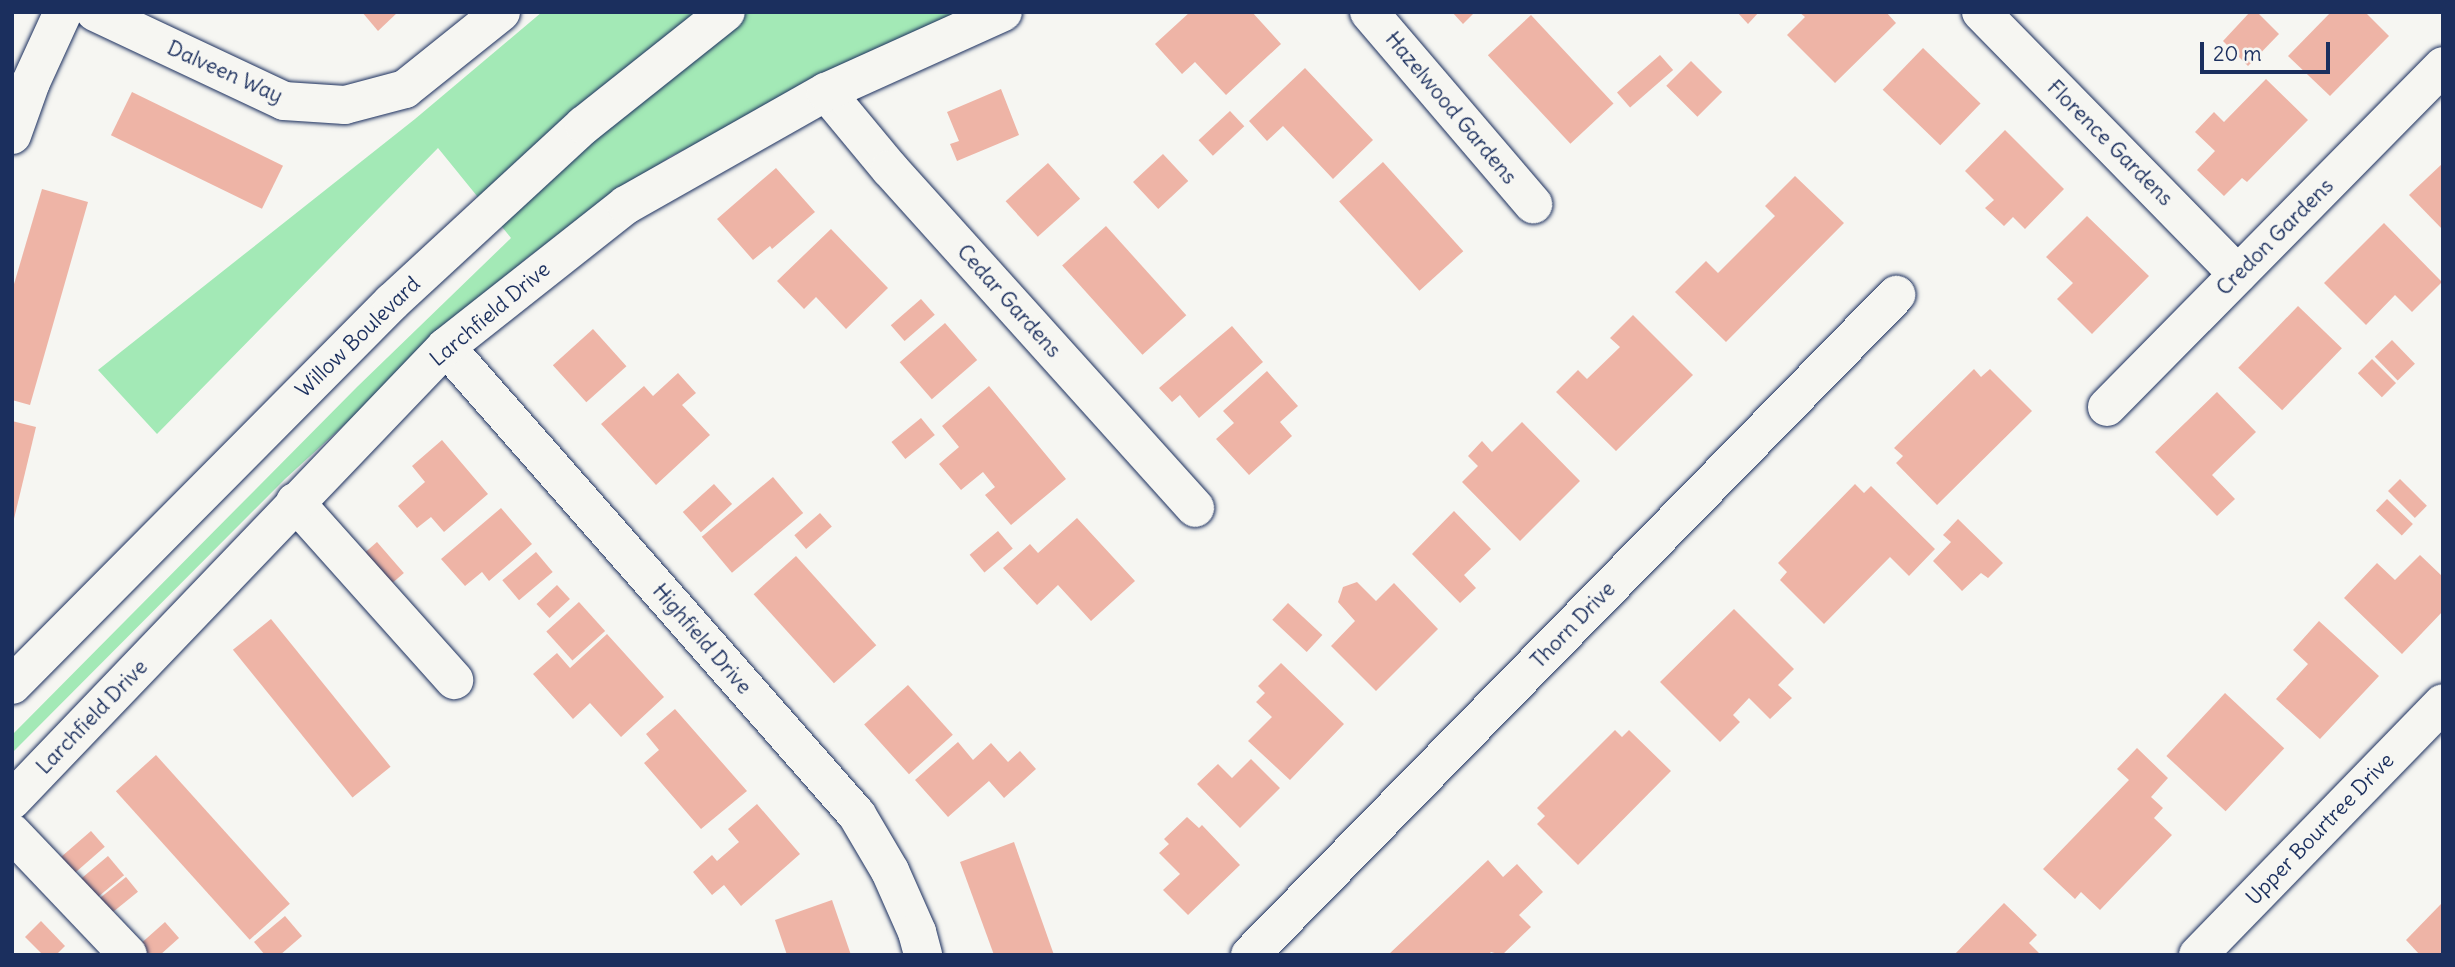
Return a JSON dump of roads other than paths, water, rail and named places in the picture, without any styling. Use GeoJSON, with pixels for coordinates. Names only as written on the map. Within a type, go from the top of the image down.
{"type":"FeatureCollection","features":[{"type":"Feature","properties":{"kind":"street"},"geometry":{"type":"LineString","coordinates":[[12,135],[31,82],[63,12]]}},
{"type":"Feature","properties":{"kind":"street","name":"Dalveen Way"},"geometry":{"type":"LineString","coordinates":[[95,12],[284,101],[345,105],[405,89],[501,12]]}},
{"type":"Feature","properties":{"kind":"street","name":"Willow Boulevard"},"geometry":{"type":"LineString","coordinates":[[12,685],[392,302],[584,125],[726,12]]}},
{"type":"Feature","properties":{"kind":"street","name":"Larchfield Drive"},"geometry":{"type":"LineString","coordinates":[[12,800],[446,347],[626,205],[826,92],[1003,12]]}},
{"type":"Feature","properties":{"kind":"street","name":"Hazelwood Gardens"},"geometry":{"type":"LineString","coordinates":[[1369,12],[1533,204]]}},
{"type":"Feature","properties":{"kind":"street","name":"Florence Gardens"},"geometry":{"type":"LineString","coordinates":[[1981,12],[2238,274]]}},
{"type":"Feature","properties":{"kind":"street","name":"Credon Gardens"},"geometry":{"type":"LineString","coordinates":[[2107,407],[2443,66]]}},
{"type":"Feature","properties":{"kind":"street","name":"Cedar Gardens"},"geometry":{"type":"LineString","coordinates":[[826,92],[890,169],[1195,508]]}},
{"type":"Feature","properties":{"kind":"street","name":"Thorn Drive"},"geometry":{"type":"LineString","coordinates":[[1250,955],[1896,295]]}},
{"type":"Feature","properties":{"kind":"street","name":"Highfield Drive"},"geometry":{"type":"LineString","coordinates":[[446,347],[857,815],[890,871],[917,932],[923,955]]}},
{"type":"Feature","properties":{"kind":"street"},"geometry":{"type":"LineString","coordinates":[[295,502],[454,680]]}},
{"type":"Feature","properties":{"kind":"street","name":"Upper Bourtree Drive"},"geometry":{"type":"LineString","coordinates":[[2198,955],[2443,703]]}},
{"type":"Feature","properties":{"kind":"street"},"geometry":{"type":"LineString","coordinates":[[12,833],[128,955]]}}]}
